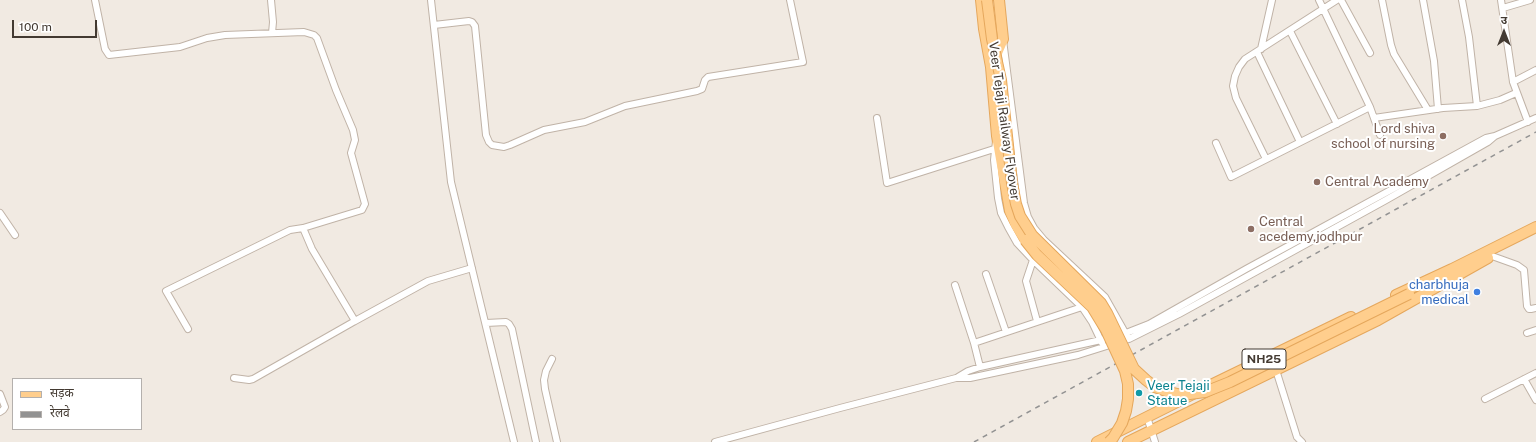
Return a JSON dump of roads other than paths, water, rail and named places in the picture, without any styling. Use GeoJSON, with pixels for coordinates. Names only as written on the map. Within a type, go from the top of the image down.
{"type":"FeatureCollection","features":[{"type":"Feature","properties":{"kind":"main road"},"geometry":{"type":"LineString","coordinates":[[981,0],[984,29],[991,67],[997,136],[1010,211],[1025,240],[1092,307],[1106,330],[1125,371],[1128,384],[1126,410],[1122,424],[1109,442]]}},
{"type":"Feature","properties":{"kind":"main road","name":"Veer Tejaji Railway Flyover"},"geometry":{"type":"LineString","coordinates":[[987,0],[992,39],[1000,80],[1012,183],[1020,216],[1032,235],[1100,303],[1107,313],[1134,369],[1155,387],[1169,392],[1182,394],[1205,392],[1230,382],[1412,292],[1431,278]]}},
{"type":"Feature","properties":{"kind":"main road"},"geometry":{"type":"LineString","coordinates":[[991,67],[1003,39],[999,0]]}},
{"type":"Feature","properties":{"kind":"main road","name":"NH25"},"geometry":{"type":"LineString","coordinates":[[1097,442],[1536,227]]}},
{"type":"Feature","properties":{"kind":"main road","name":"NH25"},"geometry":{"type":"LineString","coordinates":[[1128,442],[1378,320],[1492,256],[1536,234]]}},
{"type":"Feature","properties":{"kind":"main road","name":"Veer Tejaji Railway Flyover"},"geometry":{"type":"LineString","coordinates":[[1412,292],[1439,286]]}},
{"type":"Feature","properties":{"kind":"street"},"geometry":{"type":"LineString","coordinates":[[95,0],[105,49],[109,55],[175,48],[225,34],[304,32],[314,35],[317,38],[355,136],[351,153],[365,201],[365,207],[362,210],[303,228],[290,230],[166,291],[188,329]]}},
{"type":"Feature","properties":{"kind":"street"},"geometry":{"type":"LineString","coordinates":[[271,0],[273,22],[272,33]]}},
{"type":"Feature","properties":{"kind":"street"},"geometry":{"type":"LineString","coordinates":[[430,0],[434,25],[448,168],[514,442]]}},
{"type":"Feature","properties":{"kind":"street"},"geometry":{"type":"LineString","coordinates":[[434,25],[469,21],[475,26],[486,135],[492,145],[504,147],[544,130],[585,122],[626,106],[697,91],[702,89],[705,80],[708,77],[803,62],[790,0]]}},
{"type":"Feature","properties":{"kind":"street"},"geometry":{"type":"LineString","coordinates":[[1272,0],[1259,51],[1300,142]]}},
{"type":"Feature","properties":{"kind":"street"},"geometry":{"type":"LineString","coordinates":[[1319,0],[1370,107],[1380,135]]}},
{"type":"Feature","properties":{"kind":"street"},"geometry":{"type":"LineString","coordinates":[[1266,159],[1236,98],[1233,86],[1239,67],[1245,59],[1337,0]]}},
{"type":"Feature","properties":{"kind":"street"},"geometry":{"type":"LineString","coordinates":[[1341,0],[1370,53]]}},
{"type":"Feature","properties":{"kind":"street"},"geometry":{"type":"LineString","coordinates":[[1382,0],[1394,54],[1428,110]]}},
{"type":"Feature","properties":{"kind":"street"},"geometry":{"type":"LineString","coordinates":[[1423,0],[1434,62],[1438,109]]}},
{"type":"Feature","properties":{"kind":"street"},"geometry":{"type":"LineString","coordinates":[[1462,0],[1477,106]]}},
{"type":"Feature","properties":{"kind":"street"},"geometry":{"type":"LineString","coordinates":[[1501,0],[1513,82],[1528,122]]}},
{"type":"Feature","properties":{"kind":"street"},"geometry":{"type":"LineString","coordinates":[[1503,8],[1530,0]]}},
{"type":"Feature","properties":{"kind":"street"},"geometry":{"type":"LineString","coordinates":[[1290,31],[1337,124]]}},
{"type":"Feature","properties":{"kind":"street"},"geometry":{"type":"LineString","coordinates":[[1003,39],[1024,203],[1028,217],[1034,228],[1044,240],[1105,297],[1127,336]]}},
{"type":"Feature","properties":{"kind":"street"},"geometry":{"type":"LineString","coordinates":[[1513,82],[1536,70]]}},
{"type":"Feature","properties":{"kind":"street"},"geometry":{"type":"LineString","coordinates":[[1374,118],[1428,110],[1477,106],[1500,100],[1516,93]]}},
{"type":"Feature","properties":{"kind":"street"},"geometry":{"type":"LineString","coordinates":[[1216,143],[1231,177],[1370,107]]}},
{"type":"Feature","properties":{"kind":"street"},"geometry":{"type":"LineString","coordinates":[[877,118],[887,183],[994,149]]}},
{"type":"Feature","properties":{"kind":"street"},"geometry":{"type":"LineString","coordinates":[[715,442],[956,378],[970,378],[1104,347],[1179,314],[1286,250],[1486,138],[1495,136],[1536,118]]}},
{"type":"Feature","properties":{"kind":"street"},"geometry":{"type":"LineString","coordinates":[[997,136],[994,149],[994,160],[998,198],[1001,213],[1008,228],[1018,243],[1033,260],[1082,307],[1092,322],[1104,347]]}},
{"type":"Feature","properties":{"kind":"street"},"geometry":{"type":"LineString","coordinates":[[0,213],[15,235]]}},
{"type":"Feature","properties":{"kind":"street"},"geometry":{"type":"LineString","coordinates":[[303,228],[312,249],[355,321]]}},
{"type":"Feature","properties":{"kind":"street"},"geometry":{"type":"LineString","coordinates":[[1492,256],[1518,266],[1524,270],[1527,306],[1531,310],[1536,308]]}},
{"type":"Feature","properties":{"kind":"street"},"geometry":{"type":"LineString","coordinates":[[1033,260],[1026,281],[1038,321]]}},
{"type":"Feature","properties":{"kind":"street"},"geometry":{"type":"LineString","coordinates":[[234,378],[249,380],[253,379],[428,281],[472,268]]}},
{"type":"Feature","properties":{"kind":"street"},"geometry":{"type":"LineString","coordinates":[[986,274],[1006,332]]}},
{"type":"Feature","properties":{"kind":"street"},"geometry":{"type":"LineString","coordinates":[[955,285],[974,343],[980,367]]}},
{"type":"Feature","properties":{"kind":"street"},"geometry":{"type":"LineString","coordinates":[[974,343],[1082,307]]}},
{"type":"Feature","properties":{"kind":"street"},"geometry":{"type":"LineString","coordinates":[[486,323],[506,322],[512,330],[536,442]]}},
{"type":"Feature","properties":{"kind":"street"},"geometry":{"type":"LineString","coordinates":[[1527,333],[1536,330]]}},
{"type":"Feature","properties":{"kind":"street"},"geometry":{"type":"LineString","coordinates":[[956,378],[968,371],[980,367],[1101,340],[1127,336]]}},
{"type":"Feature","properties":{"kind":"street"},"geometry":{"type":"LineString","coordinates":[[552,359],[546,371],[544,380],[557,442]]}},
{"type":"Feature","properties":{"kind":"street"},"geometry":{"type":"LineString","coordinates":[[1276,370],[1298,437],[1302,442]]}},
{"type":"Feature","properties":{"kind":"street"},"geometry":{"type":"LineString","coordinates":[[1485,399],[1536,373]]}},
{"type":"Feature","properties":{"kind":"street"},"geometry":{"type":"LineString","coordinates":[[1524,379],[1536,400]]}},
{"type":"Feature","properties":{"kind":"street"},"geometry":{"type":"LineString","coordinates":[[0,394],[5,407],[4,410],[0,412]]}},
{"type":"Feature","properties":{"kind":"street"},"geometry":{"type":"LineString","coordinates":[[1147,417],[1155,442]]}},
{"type":"Feature","properties":{"kind":"railway"},"geometry":{"type":"LineString","coordinates":[[974,442],[1536,132]]}},
{"type":"Feature","properties":{"kind":"place","name":"Lord shiva school of nursing"},"geometry":{"type":"Point","coordinates":[1443,136]}},
{"type":"Feature","properties":{"kind":"place","name":"Central Academy"},"geometry":{"type":"Point","coordinates":[1317,182]}},
{"type":"Feature","properties":{"kind":"place","name":"Central acedemy,jodhpur"},"geometry":{"type":"Point","coordinates":[1251,229]}},
{"type":"Feature","properties":{"kind":"place","name":"charbhuja medical"},"geometry":{"type":"Point","coordinates":[1477,292]}},
{"type":"Feature","properties":{"kind":"place","name":"Veer Tejaji Statue"},"geometry":{"type":"Point","coordinates":[1139,393]}}]}
